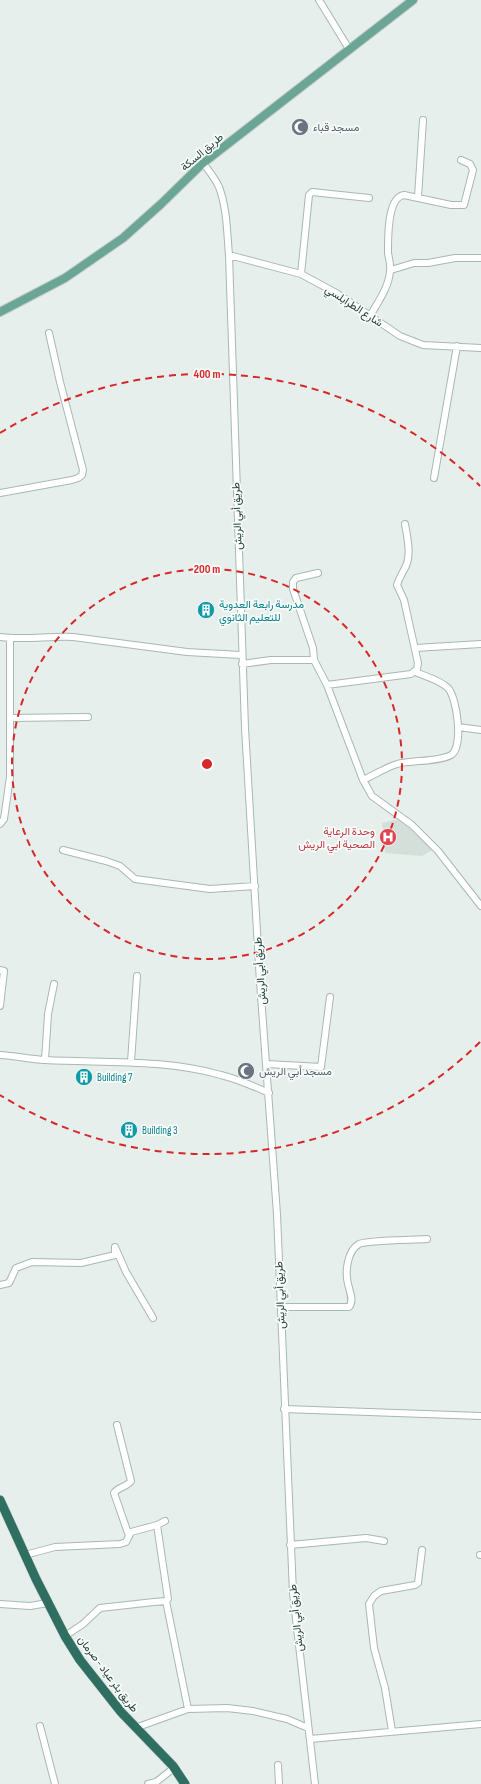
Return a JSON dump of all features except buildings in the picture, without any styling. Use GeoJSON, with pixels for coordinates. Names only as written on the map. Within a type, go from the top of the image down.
{"type":"FeatureCollection","features":[{"type":"Feature","properties":{"kind":"highway","name":"طريق بئر عياد - صرمان"},"geometry":{"type":"LineString","coordinates":[[0,1500],[65,1636],[98,1683],[135,1728],[174,1768],[185,1784]]}},
{"type":"Feature","properties":{"kind":"main road","name":"طريق السكة"},"geometry":{"type":"LineString","coordinates":[[0,312],[65,278],[123,238],[203,163],[412,0]]}},
{"type":"Feature","properties":{"kind":"street"},"geometry":{"type":"LineString","coordinates":[[319,0],[349,49]]}},
{"type":"Feature","properties":{"kind":"street"},"geometry":{"type":"LineString","coordinates":[[418,197],[423,120]]}},
{"type":"Feature","properties":{"kind":"street"},"geometry":{"type":"LineString","coordinates":[[370,316],[388,280],[391,270],[388,255],[388,226],[395,200],[399,196],[418,197],[451,205],[464,205],[473,170],[470,164],[461,160]]}},
{"type":"Feature","properties":{"kind":"street","name":"طريق أبي الريش"},"geometry":{"type":"LineString","coordinates":[[203,163],[214,178],[222,196],[229,255],[241,655],[260,982],[277,1214],[290,1545],[293,1593],[315,1784]]}},
{"type":"Feature","properties":{"kind":"street"},"geometry":{"type":"LineString","coordinates":[[301,274],[309,195],[312,192],[369,198]]}},
{"type":"Feature","properties":{"kind":"street","name":"شارع الطرابلسي"},"geometry":{"type":"LineString","coordinates":[[229,255],[301,274],[338,294],[400,336],[423,345],[481,348]]}},
{"type":"Feature","properties":{"kind":"street"},"geometry":{"type":"LineString","coordinates":[[391,270],[414,263],[428,263],[455,258],[481,258]]}},
{"type":"Feature","properties":{"kind":"street"},"geometry":{"type":"LineString","coordinates":[[0,493],[72,480],[82,475],[83,470],[58,374],[50,333]]}},
{"type":"Feature","properties":{"kind":"street"},"geometry":{"type":"LineString","coordinates":[[434,478],[457,346]]}},
{"type":"Feature","properties":{"kind":"street"},"geometry":{"type":"LineString","coordinates":[[405,524],[408,557],[406,567],[399,578],[397,585],[404,600],[415,648],[418,663],[415,672]]}},
{"type":"Feature","properties":{"kind":"street"},"geometry":{"type":"LineString","coordinates":[[318,572],[296,578],[293,582],[294,589],[313,648],[314,660],[327,684],[363,780],[372,796],[412,825],[438,851],[481,906]]}},
{"type":"Feature","properties":{"kind":"street"},"geometry":{"type":"LineString","coordinates":[[0,637],[56,636],[187,652],[241,655]]}},
{"type":"Feature","properties":{"kind":"street"},"geometry":{"type":"LineString","coordinates":[[0,824],[4,819],[10,777],[10,638]]}},
{"type":"Feature","properties":{"kind":"street"},"geometry":{"type":"LineString","coordinates":[[415,648],[481,644]]}},
{"type":"Feature","properties":{"kind":"street"},"geometry":{"type":"LineString","coordinates":[[242,664],[271,660],[314,660]]}},
{"type":"Feature","properties":{"kind":"street"},"geometry":{"type":"LineString","coordinates":[[327,684],[415,672],[448,688],[456,704],[458,727],[456,746],[451,755],[396,764],[363,780]]}},
{"type":"Feature","properties":{"kind":"street"},"geometry":{"type":"LineString","coordinates":[[10,718],[88,717]]}},
{"type":"Feature","properties":{"kind":"street"},"geometry":{"type":"LineString","coordinates":[[458,727],[481,730]]}},
{"type":"Feature","properties":{"kind":"street"},"geometry":{"type":"LineString","coordinates":[[63,850],[120,866],[135,879],[210,889],[255,886]]}},
{"type":"Feature","properties":{"kind":"street"},"geometry":{"type":"LineString","coordinates":[[0,970],[4,971],[0,1006]]}},
{"type":"Feature","properties":{"kind":"street"},"geometry":{"type":"LineString","coordinates":[[131,1062],[137,976]]}},
{"type":"Feature","properties":{"kind":"street"},"geometry":{"type":"LineString","coordinates":[[45,1060],[48,1014],[54,984]]}},
{"type":"Feature","properties":{"kind":"street"},"geometry":{"type":"LineString","coordinates":[[267,1064],[321,1067],[330,997]]}},
{"type":"Feature","properties":{"kind":"street"},"geometry":{"type":"LineString","coordinates":[[0,1055],[45,1060],[131,1062],[182,1067],[219,1074],[269,1093]]}},
{"type":"Feature","properties":{"kind":"street"},"geometry":{"type":"LineString","coordinates":[[280,1307],[349,1307],[352,1299],[347,1280],[347,1268],[350,1256],[355,1247],[361,1243],[427,1239]]}},
{"type":"Feature","properties":{"kind":"street"},"geometry":{"type":"LineString","coordinates":[[0,1285],[9,1283],[16,1268],[32,1262],[81,1263],[115,1255],[115,1247],[126,1272],[152,1318]]}},
{"type":"Feature","properties":{"kind":"street"},"geometry":{"type":"LineString","coordinates":[[284,1409],[481,1416]]}},
{"type":"Feature","properties":{"kind":"street"},"geometry":{"type":"LineString","coordinates":[[117,1425],[131,1481],[128,1485],[114,1493],[129,1536]]}},
{"type":"Feature","properties":{"kind":"street"},"geometry":{"type":"LineString","coordinates":[[25,1554],[55,1547],[120,1544],[126,1542],[131,1532],[157,1525],[165,1521]]}},
{"type":"Feature","properties":{"kind":"street"},"geometry":{"type":"LineString","coordinates":[[157,1525],[168,1595],[166,1601],[188,1709]]}},
{"type":"Feature","properties":{"kind":"street"},"geometry":{"type":"LineString","coordinates":[[290,1545],[366,1538],[384,1541]]}},
{"type":"Feature","properties":{"kind":"street"},"geometry":{"type":"LineString","coordinates":[[392,1731],[385,1688],[374,1648],[369,1604],[374,1596],[381,1591],[415,1585],[418,1582],[422,1550]]}},
{"type":"Feature","properties":{"kind":"street"},"geometry":{"type":"LineString","coordinates":[[65,1636],[82,1624],[100,1608],[166,1601]]}},
{"type":"Feature","properties":{"kind":"street"},"geometry":{"type":"LineString","coordinates":[[0,1604],[30,1606],[48,1603]]}},
{"type":"Feature","properties":{"kind":"street"},"geometry":{"type":"LineString","coordinates":[[135,1728],[188,1709],[238,1708],[287,1719],[308,1728]]}},
{"type":"Feature","properties":{"kind":"street"},"geometry":{"type":"LineString","coordinates":[[310,1739],[481,1724]]}},
{"type":"Feature","properties":{"kind":"street"},"geometry":{"type":"LineString","coordinates":[[40,1726],[55,1784]]}},
{"type":"Feature","properties":{"kind":"street"},"geometry":{"type":"LineString","coordinates":[[278,1765],[279,1784]]}},
{"type":"Feature","properties":{"kind":"street"},"geometry":{"type":"LineString","coordinates":[[148,1784],[156,1782],[174,1768]]}},
{"type":"Feature","properties":{"kind":"shaded area"},"geometry":{"type":"Polygon","coordinates":[[[398,819],[432,850],[422,856],[385,853],[382,823],[398,819]]]}},
{"type":"Feature","properties":{"kind":"place","name":"مسجد قباء"},"geometry":{"type":"Point","coordinates":[300,127]}},
{"type":"Feature","properties":{"kind":"place","name":"مدرسة رابعة العدوية للتعليم الثانوي"},"geometry":{"type":"Point","coordinates":[206,610]}},
{"type":"Feature","properties":{"kind":"place","name":"وحدة الرعاية الصحية ابي الريش"},"geometry":{"type":"Point","coordinates":[388,837]}},
{"type":"Feature","properties":{"kind":"place","name":"مسجد أبي الريش"},"geometry":{"type":"Point","coordinates":[246,1071]}},
{"type":"Feature","properties":{"kind":"place","name":"Building 7"},"geometry":{"type":"Point","coordinates":[84,1077]}},
{"type":"Feature","properties":{"kind":"place","name":"Building 3"},"geometry":{"type":"Point","coordinates":[129,1130]}}]}
